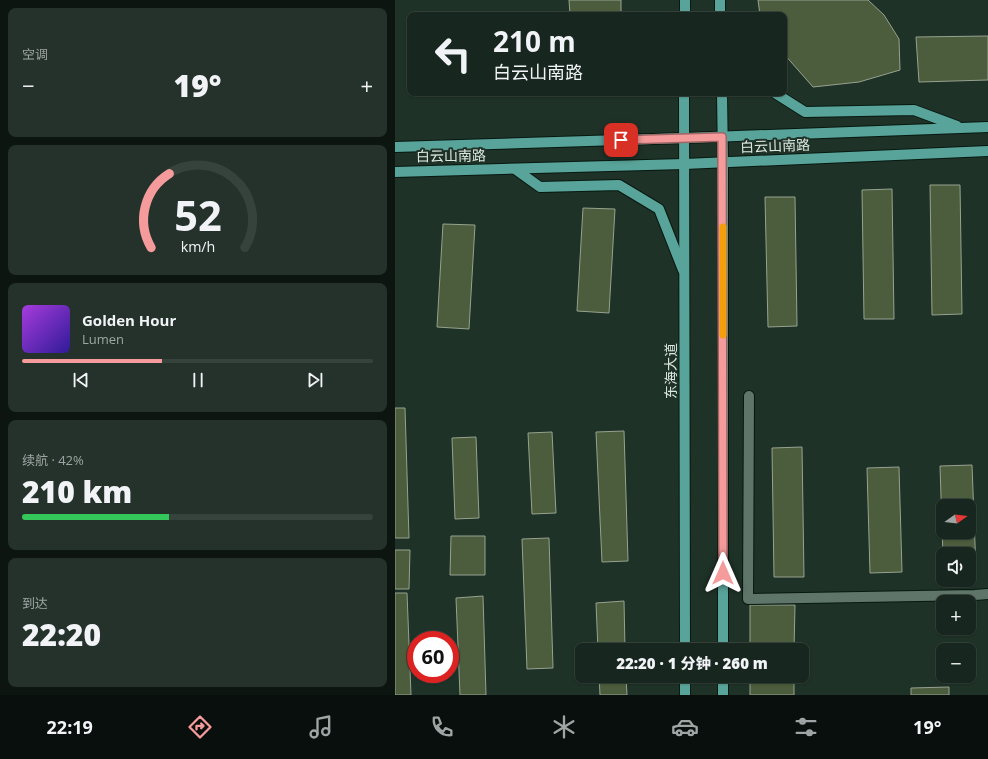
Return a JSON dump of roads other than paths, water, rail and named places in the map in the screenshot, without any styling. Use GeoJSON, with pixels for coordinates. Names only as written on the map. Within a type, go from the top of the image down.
{"type":"FeatureCollection","features":[{"type":"Feature","properties":{"kind":"main road"},"geometry":{"type":"LineString","coordinates":[[685,0],[685,12]]}},
{"type":"Feature","properties":{"kind":"main road","name":"东海大道"},"geometry":{"type":"LineString","coordinates":[[684,96],[685,643]]}},
{"type":"Feature","properties":{"kind":"main road"},"geometry":{"type":"LineString","coordinates":[[722,96],[723,643]]}},
{"type":"Feature","properties":{"kind":"main road"},"geometry":{"type":"LineString","coordinates":[[780,96],[805,112],[914,110],[963,128]]}},
{"type":"Feature","properties":{"kind":"main road","name":"白云山南路"},"geometry":{"type":"LineString","coordinates":[[395,147],[988,127]]}},
{"type":"Feature","properties":{"kind":"main road","name":"白云山南路"},"geometry":{"type":"LineString","coordinates":[[395,172],[684,164],[988,152]]}},
{"type":"Feature","properties":{"kind":"main road"},"geometry":{"type":"LineString","coordinates":[[515,169],[540,187],[619,185],[659,209],[685,275]]}},
{"type":"Feature","properties":{"kind":"main road"},"geometry":{"type":"LineString","coordinates":[[685,683],[685,695]]}},
{"type":"Feature","properties":{"kind":"main road"},"geometry":{"type":"LineString","coordinates":[[723,683],[723,695]]}},
{"type":"Feature","properties":{"kind":"lane"},"geometry":{"type":"LineString","coordinates":[[749,396],[748,599],[960,596],[988,594]]}}]}
